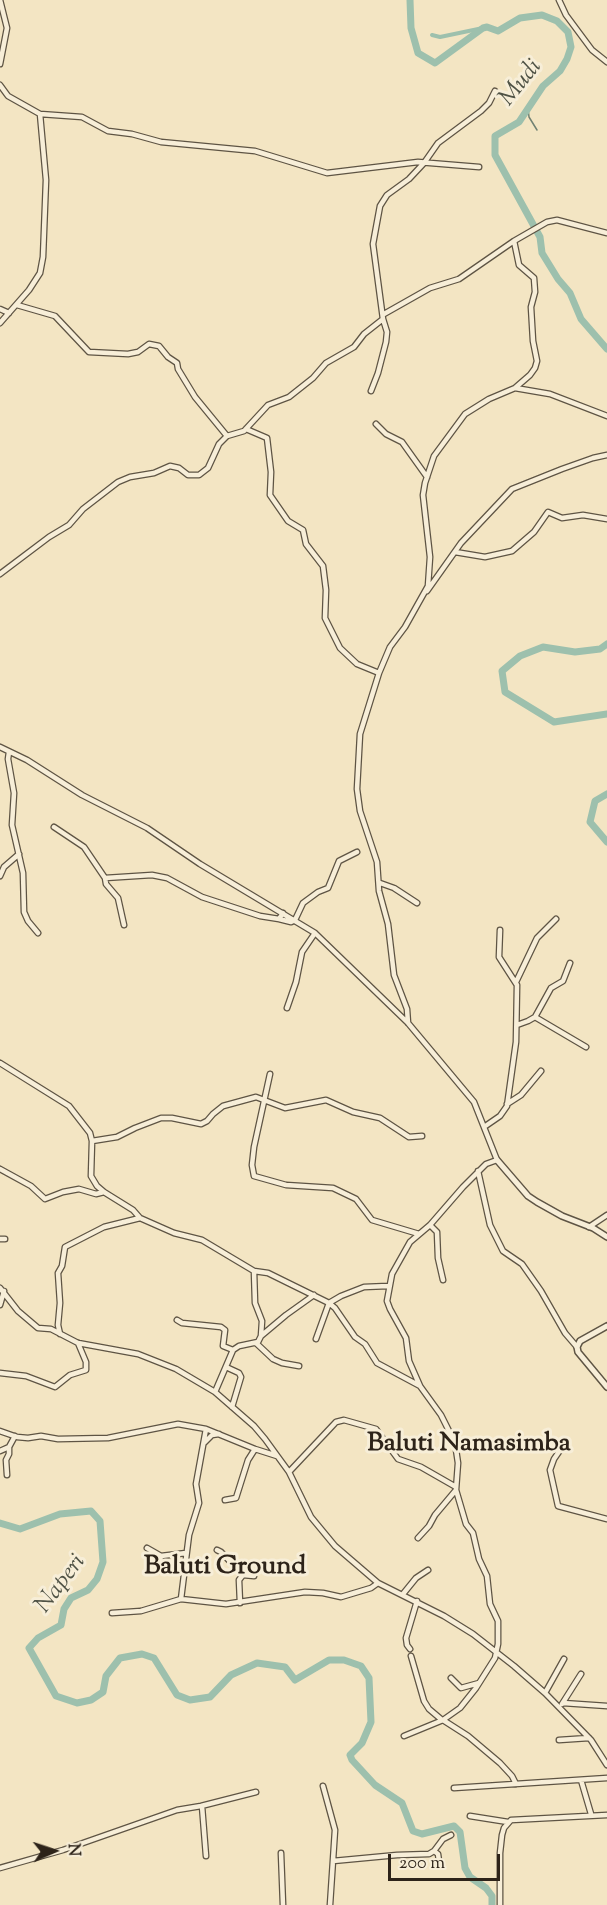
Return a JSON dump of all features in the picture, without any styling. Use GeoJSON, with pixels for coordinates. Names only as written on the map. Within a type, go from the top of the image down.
{"type":"FeatureCollection","features":[{"type":"Feature","properties":{"kind":"street"},"geometry":{"type":"LineString","coordinates":[[0,0],[7,28],[0,64]]}},
{"type":"Feature","properties":{"kind":"street"},"geometry":{"type":"LineString","coordinates":[[559,0],[566,15],[592,50],[607,62]]}},
{"type":"Feature","properties":{"kind":"street"},"geometry":{"type":"LineString","coordinates":[[0,84],[8,96]]}},
{"type":"Feature","properties":{"kind":"street"},"geometry":{"type":"LineString","coordinates":[[371,391],[378,373],[387,332],[373,244],[380,206],[387,195],[409,179],[424,163],[438,143],[489,103],[495,91]]}},
{"type":"Feature","properties":{"kind":"street"},"geometry":{"type":"LineString","coordinates":[[0,92],[40,114],[82,117],[108,131],[132,134],[160,142],[255,151],[327,173],[424,163],[479,167]]}},
{"type":"Feature","properties":{"kind":"street"},"geometry":{"type":"LineString","coordinates":[[0,323],[17,305],[40,273],[43,257],[46,180],[40,114]]}},
{"type":"Feature","properties":{"kind":"street"},"geometry":{"type":"LineString","coordinates":[[0,574],[69,525],[83,509],[118,482],[130,477],[154,473],[170,466],[179,468],[188,475],[199,476],[208,468],[219,444],[227,436],[246,429],[268,405],[289,397],[313,378],[326,363],[354,347],[383,316],[430,288],[459,279],[529,231],[558,220],[607,233]]}},
{"type":"Feature","properties":{"kind":"street"},"geometry":{"type":"LineString","coordinates":[[424,595],[429,577],[430,557],[423,495],[434,456],[461,418],[489,399],[515,388],[530,375],[537,361],[531,320],[531,303],[535,292],[534,278],[519,265],[514,241]]}},
{"type":"Feature","properties":{"kind":"street"},"geometry":{"type":"LineString","coordinates":[[17,305],[55,316],[89,352],[128,354],[138,352],[149,344],[159,346],[168,357],[177,363],[178,369],[195,397],[227,436]]}},
{"type":"Feature","properties":{"kind":"street"},"geometry":{"type":"LineString","coordinates":[[0,309],[9,313]]}},
{"type":"Feature","properties":{"kind":"street"},"geometry":{"type":"LineString","coordinates":[[515,388],[550,394],[607,416]]}},
{"type":"Feature","properties":{"kind":"street"},"geometry":{"type":"LineString","coordinates":[[376,424],[386,434],[402,442],[427,477]]}},
{"type":"Feature","properties":{"kind":"street"},"geometry":{"type":"LineString","coordinates":[[246,429],[267,438],[271,472],[270,495],[288,521],[303,530],[306,544],[323,566],[326,590],[325,618],[340,648],[357,664],[379,673]]}},
{"type":"Feature","properties":{"kind":"street"},"geometry":{"type":"LineString","coordinates":[[408,1023],[407,1009],[394,975],[377,862],[364,825],[357,789],[360,734],[379,673],[390,647],[455,552],[480,522],[515,487],[607,455]]}},
{"type":"Feature","properties":{"kind":"street"},"geometry":{"type":"LineString","coordinates":[[455,552],[485,557],[512,551],[534,532],[548,512],[562,518],[583,515],[607,519]]}},
{"type":"Feature","properties":{"kind":"street"},"geometry":{"type":"LineString","coordinates":[[0,747],[27,760],[82,795],[147,828],[200,864],[315,933],[408,1023],[470,1095],[497,1160],[528,1196],[562,1216],[607,1237]]}},
{"type":"Feature","properties":{"kind":"street"},"geometry":{"type":"LineString","coordinates":[[9,752],[8,759],[14,793],[12,825],[23,873],[24,912],[38,933]]}},
{"type":"Feature","properties":{"kind":"street"},"geometry":{"type":"LineString","coordinates":[[54,827],[84,847],[105,878],[106,884],[118,898],[124,925]]}},
{"type":"Feature","properties":{"kind":"street"},"geometry":{"type":"LineString","coordinates":[[105,878],[153,875],[167,878],[218,903],[260,916],[291,922],[296,920],[303,903],[328,888],[339,861],[357,852]]}},
{"type":"Feature","properties":{"kind":"street"},"geometry":{"type":"LineString","coordinates":[[0,876],[4,867],[20,854]]}},
{"type":"Feature","properties":{"kind":"street"},"geometry":{"type":"LineString","coordinates":[[380,883],[394,888],[417,903]]}},
{"type":"Feature","properties":{"kind":"street"},"geometry":{"type":"LineString","coordinates":[[279,919],[283,913]]}},
{"type":"Feature","properties":{"kind":"street"},"geometry":{"type":"LineString","coordinates":[[484,1127],[500,1116],[507,1104],[517,1024],[516,982],[537,938],[556,919]]}},
{"type":"Feature","properties":{"kind":"street"},"geometry":{"type":"LineString","coordinates":[[500,930],[499,957],[516,982]]}},
{"type":"Feature","properties":{"kind":"street"},"geometry":{"type":"LineString","coordinates":[[287,1008],[305,946],[315,933]]}},
{"type":"Feature","properties":{"kind":"street"},"geometry":{"type":"LineString","coordinates":[[517,1024],[535,1017],[551,988],[563,981],[570,963]]}},
{"type":"Feature","properties":{"kind":"street"},"geometry":{"type":"LineString","coordinates":[[535,1017],[586,1047]]}},
{"type":"Feature","properties":{"kind":"street"},"geometry":{"type":"LineString","coordinates":[[0,1063],[69,1106],[90,1133],[92,1141],[91,1176],[104,1192],[133,1210],[141,1218],[174,1233],[202,1240],[254,1271],[268,1273],[329,1303],[355,1337],[365,1344],[377,1363],[420,1386]]}},
{"type":"Feature","properties":{"kind":"street"},"geometry":{"type":"LineString","coordinates":[[507,1104],[521,1095],[541,1071]]}},
{"type":"Feature","properties":{"kind":"street"},"geometry":{"type":"LineString","coordinates":[[270,1074],[254,1147],[252,1165],[254,1176],[285,1185],[333,1188],[356,1199],[372,1220],[419,1234]]}},
{"type":"Feature","properties":{"kind":"street"},"geometry":{"type":"LineString","coordinates":[[92,1141],[117,1137],[161,1118],[201,1124],[223,1106],[256,1097],[285,1108],[326,1100],[352,1112],[380,1118],[409,1137],[422,1136]]}},
{"type":"Feature","properties":{"kind":"street"},"geometry":{"type":"LineString","coordinates":[[404,1736],[442,1720],[460,1708],[479,1683],[496,1653],[498,1629],[490,1604],[487,1576],[479,1559],[473,1533],[466,1524],[456,1489],[458,1463],[455,1443],[443,1418],[420,1386],[408,1358],[406,1338],[387,1301],[388,1286],[404,1251],[478,1171],[486,1164],[497,1160]]}},
{"type":"Feature","properties":{"kind":"street"},"geometry":{"type":"LineString","coordinates":[[0,1169],[31,1186],[45,1199],[79,1189],[96,1194],[104,1192]]}},
{"type":"Feature","properties":{"kind":"street"},"geometry":{"type":"LineString","coordinates":[[478,1171],[490,1225],[503,1251],[528,1271],[565,1334],[607,1387]]}},
{"type":"Feature","properties":{"kind":"street"},"geometry":{"type":"LineString","coordinates":[[589,1227],[607,1215]]}},
{"type":"Feature","properties":{"kind":"street"},"geometry":{"type":"LineString","coordinates":[[60,1334],[58,1273],[62,1266],[65,1246],[104,1227],[141,1218]]}},
{"type":"Feature","properties":{"kind":"street"},"geometry":{"type":"LineString","coordinates":[[430,1225],[437,1232],[438,1258],[443,1280]]}},
{"type":"Feature","properties":{"kind":"street"},"geometry":{"type":"LineString","coordinates":[[254,1271],[255,1303],[262,1321],[261,1336]]}},
{"type":"Feature","properties":{"kind":"street"},"geometry":{"type":"LineString","coordinates":[[316,1339],[329,1303],[361,1288],[388,1286]]}},
{"type":"Feature","properties":{"kind":"street"},"geometry":{"type":"LineString","coordinates":[[2,1290],[18,1311],[35,1326],[78,1343],[138,1354],[176,1369],[215,1392],[254,1426],[277,1455],[289,1472],[311,1516],[335,1546],[378,1583],[417,1601],[473,1634],[514,1665],[589,1738],[607,1765]]}},
{"type":"Feature","properties":{"kind":"street"},"geometry":{"type":"LineString","coordinates":[[0,1305],[2,1290]]}},
{"type":"Feature","properties":{"kind":"street"},"geometry":{"type":"LineString","coordinates":[[215,1392],[233,1350],[239,1346],[256,1343],[286,1315],[314,1295]]}},
{"type":"Feature","properties":{"kind":"street"},"geometry":{"type":"LineString","coordinates":[[177,1320],[182,1323],[221,1327],[225,1330],[223,1346],[233,1350]]}},
{"type":"Feature","properties":{"kind":"street"},"geometry":{"type":"LineString","coordinates":[[577,1347],[580,1341],[607,1326]]}},
{"type":"Feature","properties":{"kind":"street"},"geometry":{"type":"LineString","coordinates":[[0,1373],[26,1376],[55,1387],[70,1375],[86,1370],[86,1362],[78,1343]]}},
{"type":"Feature","properties":{"kind":"street"},"geometry":{"type":"LineString","coordinates":[[256,1343],[273,1359],[298,1366]]}},
{"type":"Feature","properties":{"kind":"street"},"geometry":{"type":"LineString","coordinates":[[226,1367],[239,1373],[241,1377],[232,1407]]}},
{"type":"Feature","properties":{"kind":"street"},"geometry":{"type":"LineString","coordinates":[[289,1472],[336,1422],[344,1420],[376,1429],[398,1459],[421,1467],[456,1489]]}},
{"type":"Feature","properties":{"kind":"street"},"geometry":{"type":"LineString","coordinates":[[0,1431],[28,1438],[41,1436],[72,1439],[108,1438],[178,1424],[206,1429],[255,1449],[277,1455]]}},
{"type":"Feature","properties":{"kind":"street"},"geometry":{"type":"LineString","coordinates":[[181,1599],[189,1535],[200,1503],[196,1484],[206,1429]]}},
{"type":"Feature","properties":{"kind":"street"},"geometry":{"type":"LineString","coordinates":[[204,1443],[212,1435],[221,1434]]}},
{"type":"Feature","properties":{"kind":"street"},"geometry":{"type":"LineString","coordinates":[[7,1475],[6,1460],[15,1436]]}},
{"type":"Feature","properties":{"kind":"street"},"geometry":{"type":"LineString","coordinates":[[565,1443],[554,1459],[550,1470],[558,1506],[607,1519]]}},
{"type":"Feature","properties":{"kind":"street"},"geometry":{"type":"LineString","coordinates":[[0,1451],[9,1447]]}},
{"type":"Feature","properties":{"kind":"street"},"geometry":{"type":"LineString","coordinates":[[225,1500],[236,1498],[248,1460],[255,1449]]}},
{"type":"Feature","properties":{"kind":"street"},"geometry":{"type":"LineString","coordinates":[[418,1538],[456,1489]]}},
{"type":"Feature","properties":{"kind":"street"},"geometry":{"type":"LineString","coordinates":[[147,1548],[160,1556],[186,1553]]}},
{"type":"Feature","properties":{"kind":"street"},"geometry":{"type":"LineString","coordinates":[[217,1550],[243,1575],[254,1576]]}},
{"type":"Feature","properties":{"kind":"street"},"geometry":{"type":"LineString","coordinates":[[159,1571],[160,1556]]}},
{"type":"Feature","properties":{"kind":"street"},"geometry":{"type":"LineString","coordinates":[[403,1594],[416,1578],[428,1570]]}},
{"type":"Feature","properties":{"kind":"street"},"geometry":{"type":"LineString","coordinates":[[240,1603],[239,1580],[243,1575]]}},
{"type":"Feature","properties":{"kind":"street"},"geometry":{"type":"LineString","coordinates":[[112,1613],[141,1611],[181,1599],[211,1603],[240,1603],[305,1592],[344,1597],[371,1588],[378,1583]]}},
{"type":"Feature","properties":{"kind":"street"},"geometry":{"type":"LineString","coordinates":[[410,1649],[406,1638],[417,1601]]}},
{"type":"Feature","properties":{"kind":"street"},"geometry":{"type":"LineString","coordinates":[[411,1656],[424,1701],[429,1709],[468,1736],[500,1763],[516,1784]]}},
{"type":"Feature","properties":{"kind":"street"},"geometry":{"type":"LineString","coordinates":[[545,1693],[564,1659]]}},
{"type":"Feature","properties":{"kind":"street"},"geometry":{"type":"LineString","coordinates":[[559,1708],[581,1674]]}},
{"type":"Feature","properties":{"kind":"street"},"geometry":{"type":"LineString","coordinates":[[451,1678],[461,1688],[479,1683]]}},
{"type":"Feature","properties":{"kind":"street"},"geometry":{"type":"LineString","coordinates":[[563,1703],[607,1706]]}},
{"type":"Feature","properties":{"kind":"street"},"geometry":{"type":"LineString","coordinates":[[559,1740],[589,1738]]}},
{"type":"Feature","properties":{"kind":"street"},"geometry":{"type":"LineString","coordinates":[[454,1788],[607,1778]]}},
{"type":"Feature","properties":{"kind":"street"},"geometry":{"type":"LineString","coordinates":[[581,1780],[591,1814]]}},
{"type":"Feature","properties":{"kind":"street"},"geometry":{"type":"LineString","coordinates":[[323,1786],[335,1827],[330,1905]]}},
{"type":"Feature","properties":{"kind":"street"},"geometry":{"type":"LineString","coordinates":[[0,1868],[53,1853],[177,1810],[256,1792]]}},
{"type":"Feature","properties":{"kind":"street"},"geometry":{"type":"LineString","coordinates":[[202,1806],[206,1856]]}},
{"type":"Feature","properties":{"kind":"street"},"geometry":{"type":"LineString","coordinates":[[470,1816],[508,1822],[520,1818],[607,1815]]}},
{"type":"Feature","properties":{"kind":"street"},"geometry":{"type":"LineString","coordinates":[[500,1905],[500,1853],[502,1835],[508,1822]]}},
{"type":"Feature","properties":{"kind":"street"},"geometry":{"type":"LineString","coordinates":[[333,1861],[426,1854],[434,1851],[443,1839],[451,1835]]}},
{"type":"Feature","properties":{"kind":"street"},"geometry":{"type":"LineString","coordinates":[[434,1851],[438,1854],[439,1861]]}},
{"type":"Feature","properties":{"kind":"street"},"geometry":{"type":"LineString","coordinates":[[281,1853],[283,1905]]}},
{"type":"Feature","properties":{"kind":"waterway","name":"Mudi"},"geometry":{"type":"LineString","coordinates":[[410,0],[411,28],[418,53],[435,63],[483,28],[498,31],[520,18],[542,15],[557,21],[568,32],[571,47],[560,71],[543,86],[519,122],[495,136],[495,155],[540,237],[542,253],[558,279],[570,293],[581,319],[607,349]]}},
{"type":"Feature","properties":{"kind":"waterway"},"geometry":{"type":"LineString","coordinates":[[432,35],[440,37],[483,28]]}},
{"type":"Feature","properties":{"kind":"waterway"},"geometry":{"type":"LineString","coordinates":[[528,108],[529,117],[537,130]]}},
{"type":"Feature","properties":{"kind":"waterway","name":"Mudi"},"geometry":{"type":"LineString","coordinates":[[607,644],[600,649],[575,652],[543,647],[520,656],[502,671],[505,692],[554,722],[607,714]]}},
{"type":"Feature","properties":{"kind":"waterway","name":"Mudi"},"geometry":{"type":"LineString","coordinates":[[607,794],[595,801],[590,822],[607,842]]}},
{"type":"Feature","properties":{"kind":"waterway","name":"Naperi"},"geometry":{"type":"LineString","coordinates":[[0,1523],[20,1529],[60,1514],[91,1511],[100,1521],[103,1562],[97,1579],[88,1590],[71,1598],[64,1609],[61,1625],[38,1638],[29,1648],[56,1696],[77,1703],[91,1700],[103,1692],[106,1676],[120,1658],[142,1654],[154,1658],[177,1695],[190,1700],[210,1697],[231,1675],[257,1663],[285,1667],[295,1680],[329,1660],[344,1660],[361,1666],[369,1678],[371,1722],[362,1743],[350,1755],[352,1760],[375,1785],[402,1803],[413,1831],[422,1834],[454,1826],[460,1832],[465,1868],[470,1877],[486,1888],[492,1896],[492,1905]]}},
{"type":"Feature","properties":{"kind":"district","name":"Baluti Namasimba"},"geometry":{"type":"Point","coordinates":[469,1446]}},
{"type":"Feature","properties":{"kind":"district","name":"Baluti Ground"},"geometry":{"type":"Point","coordinates":[225,1569]}}]}
